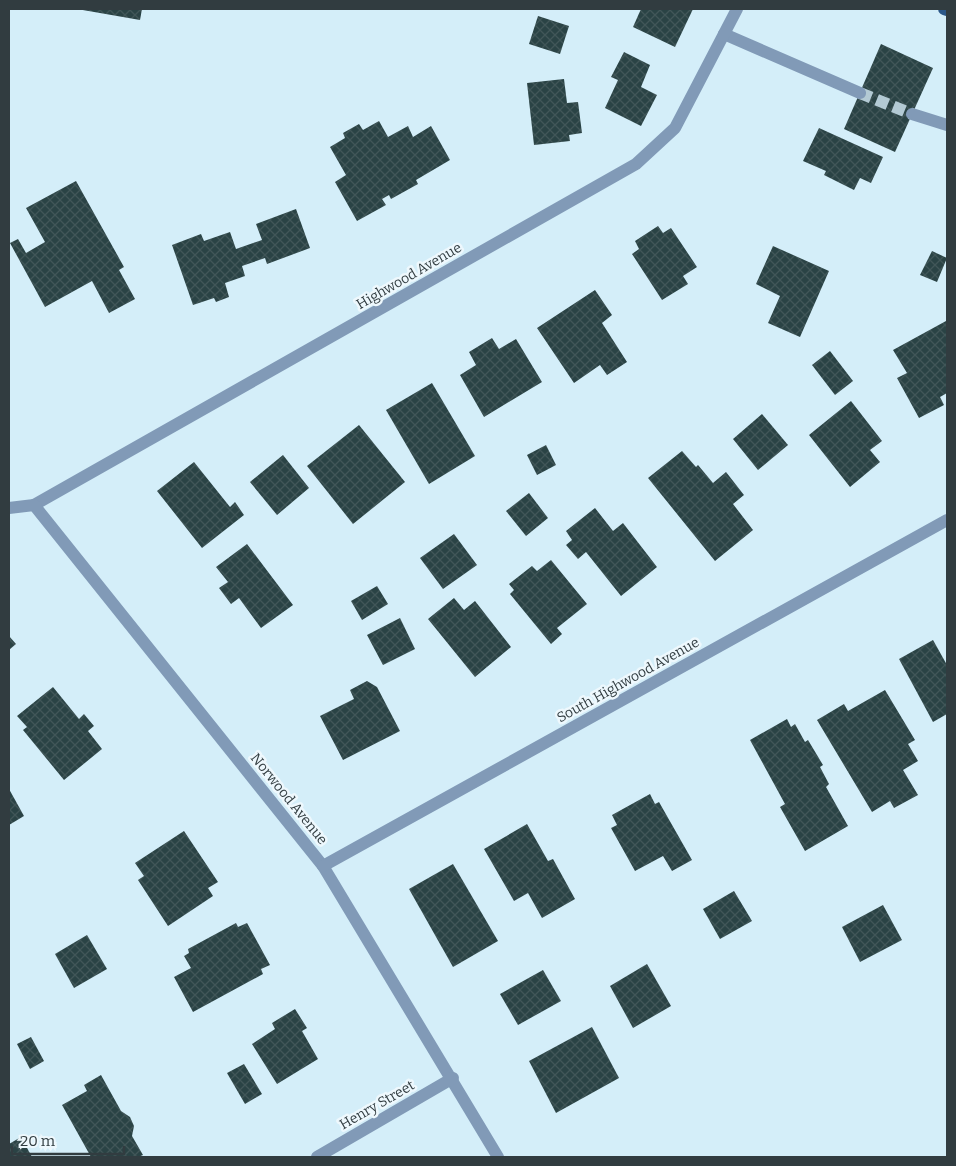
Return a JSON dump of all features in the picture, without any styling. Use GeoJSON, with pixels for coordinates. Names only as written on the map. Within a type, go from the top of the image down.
{"type":"FeatureCollection","features":[{"type":"Feature","properties":{"kind":"street","name":"Highwood Avenue"},"geometry":{"type":"LineString","coordinates":[[34,506],[636,164],[675,128],[737,9]]}},
{"type":"Feature","properties":{"kind":"street"},"geometry":{"type":"LineString","coordinates":[[724,34],[860,93]]}},
{"type":"Feature","properties":{"kind":"street"},"geometry":{"type":"LineString","coordinates":[[912,114],[947,125]]}},
{"type":"Feature","properties":{"kind":"street"},"geometry":{"type":"LineString","coordinates":[[9,508],[34,506]]}},
{"type":"Feature","properties":{"kind":"street","name":"Norwood Avenue"},"geometry":{"type":"LineString","coordinates":[[34,506],[323,866],[453,1078],[498,1157]]}},
{"type":"Feature","properties":{"kind":"street","name":"South Highwood Avenue"},"geometry":{"type":"LineString","coordinates":[[323,866],[947,520]]}},
{"type":"Feature","properties":{"kind":"street","name":"Henry Street"},"geometry":{"type":"LineString","coordinates":[[317,1157],[453,1078]]}},
{"type":"Feature","properties":{"kind":"building"},"geometry":{"type":"Polygon","coordinates":[[[77,9],[142,9],[140,20],[77,9]]]}},
{"type":"Feature","properties":{"kind":"building"},"geometry":{"type":"Polygon","coordinates":[[[641,9],[693,9],[675,47],[633,27],[641,9]]]}},
{"type":"Feature","properties":{"kind":"building"},"geometry":{"type":"Polygon","coordinates":[[[538,16],[569,26],[560,54],[529,44],[538,16]]]}},
{"type":"Feature","properties":{"kind":"building"},"geometry":{"type":"Polygon","coordinates":[[[881,44],[933,68],[895,152],[844,129],[881,44]]]}},
{"type":"Feature","properties":{"kind":"building"},"geometry":{"type":"Polygon","coordinates":[[[624,52],[650,65],[641,87],[657,95],[641,126],[605,108],[618,80],[611,77],[624,52]]]}},
{"type":"Feature","properties":{"kind":"building"},"geometry":{"type":"Polygon","coordinates":[[[564,79],[567,103],[578,102],[582,133],[569,135],[570,141],[534,145],[527,83],[564,79]]]}},
{"type":"Feature","properties":{"kind":"building"},"geometry":{"type":"Polygon","coordinates":[[[379,121],[388,137],[408,126],[413,137],[431,126],[450,160],[416,180],[418,184],[391,199],[389,195],[382,199],[386,205],[357,221],[335,182],[346,175],[330,147],[345,138],[343,133],[359,124],[363,130],[379,121]]]}},
{"type":"Feature","properties":{"kind":"building"},"geometry":{"type":"Polygon","coordinates":[[[819,128],[883,157],[871,183],[860,178],[854,190],[824,175],[826,171],[803,161],[819,128]]]}},
{"type":"Feature","properties":{"kind":"building"},"geometry":{"type":"Polygon","coordinates":[[[76,181],[124,267],[119,270],[135,299],[109,313],[92,281],[45,307],[10,243],[18,239],[26,253],[45,242],[26,208],[76,181]]]}},
{"type":"Feature","properties":{"kind":"building"},"geometry":{"type":"Polygon","coordinates":[[[296,209],[310,248],[267,264],[265,258],[242,266],[245,276],[225,283],[229,297],[216,302],[214,298],[193,305],[172,245],[201,234],[204,241],[230,232],[236,249],[262,240],[256,224],[296,209]]]}},
{"type":"Feature","properties":{"kind":"building"},"geometry":{"type":"Polygon","coordinates":[[[658,226],[663,233],[671,228],[697,267],[683,276],[688,284],[662,300],[632,254],[639,249],[635,241],[658,226]]]}},
{"type":"Feature","properties":{"kind":"building"},"geometry":{"type":"Polygon","coordinates":[[[773,246],[829,271],[800,337],[768,323],[780,296],[756,284],[773,246]]]}},
{"type":"Feature","properties":{"kind":"building"},"geometry":{"type":"Polygon","coordinates":[[[932,251],[947,258],[937,282],[920,275],[932,251]]]}},
{"type":"Feature","properties":{"kind":"building"},"geometry":{"type":"Polygon","coordinates":[[[595,290],[612,315],[602,323],[627,362],[607,375],[600,365],[574,383],[537,328],[595,290]]]}},
{"type":"Feature","properties":{"kind":"building"},"geometry":{"type":"Polygon","coordinates":[[[946,321],[947,393],[940,397],[944,405],[919,418],[897,378],[907,373],[893,350],[946,321]]]}},
{"type":"Feature","properties":{"kind":"building"},"geometry":{"type":"Polygon","coordinates":[[[492,338],[499,349],[516,339],[542,382],[484,417],[460,375],[476,365],[469,352],[492,338]]]}},
{"type":"Feature","properties":{"kind":"building"},"geometry":{"type":"Polygon","coordinates":[[[830,351],[853,381],[835,395],[812,365],[830,351]]]}},
{"type":"Feature","properties":{"kind":"building"},"geometry":{"type":"Polygon","coordinates":[[[432,383],[475,456],[429,484],[386,410],[432,383]]]}},
{"type":"Feature","properties":{"kind":"building"},"geometry":{"type":"Polygon","coordinates":[[[851,401],[882,441],[870,450],[880,462],[850,487],[809,435],[851,401]]]}},
{"type":"Feature","properties":{"kind":"building"},"geometry":{"type":"Polygon","coordinates":[[[762,414],[788,445],[758,470],[733,439],[762,414]]]}},
{"type":"Feature","properties":{"kind":"building"},"geometry":{"type":"Polygon","coordinates":[[[359,425],[405,482],[353,524],[307,466],[359,425]]]}},
{"type":"Feature","properties":{"kind":"building"},"geometry":{"type":"Polygon","coordinates":[[[546,445],[556,465],[537,475],[527,455],[546,445]]]}},
{"type":"Feature","properties":{"kind":"building"},"geometry":{"type":"Polygon","coordinates":[[[682,451],[696,467],[698,465],[713,483],[726,472],[744,495],[733,504],[753,530],[715,561],[648,478],[682,451]]]}},
{"type":"Feature","properties":{"kind":"building"},"geometry":{"type":"Polygon","coordinates":[[[283,455],[309,488],[277,515],[250,482],[283,455]]]}},
{"type":"Feature","properties":{"kind":"building"},"geometry":{"type":"Polygon","coordinates":[[[194,462],[230,507],[235,502],[244,515],[202,548],[157,491],[194,462]]]}},
{"type":"Feature","properties":{"kind":"building"},"geometry":{"type":"Polygon","coordinates":[[[529,493],[548,518],[526,536],[506,511],[529,493]]]}},
{"type":"Feature","properties":{"kind":"building"},"geometry":{"type":"Polygon","coordinates":[[[595,508],[613,531],[623,523],[657,567],[621,596],[586,552],[578,559],[566,545],[572,540],[566,531],[595,508]]]}},
{"type":"Feature","properties":{"kind":"building"},"geometry":{"type":"Polygon","coordinates":[[[454,534],[477,565],[443,589],[420,558],[454,534]]]}},
{"type":"Feature","properties":{"kind":"building"},"geometry":{"type":"Polygon","coordinates":[[[247,544],[293,605],[261,628],[239,598],[231,604],[219,588],[228,582],[216,567],[247,544]]]}},
{"type":"Feature","properties":{"kind":"building"},"geometry":{"type":"Polygon","coordinates":[[[551,560],[587,604],[557,628],[562,634],[551,644],[510,594],[514,590],[509,584],[532,566],[537,571],[551,560]]]}},
{"type":"Feature","properties":{"kind":"building"},"geometry":{"type":"Polygon","coordinates":[[[377,586],[388,604],[362,620],[351,601],[377,586]]]}},
{"type":"Feature","properties":{"kind":"building"},"geometry":{"type":"Polygon","coordinates":[[[454,598],[464,610],[475,601],[511,647],[475,677],[428,619],[454,598]]]}},
{"type":"Feature","properties":{"kind":"building"},"geometry":{"type":"Polygon","coordinates":[[[400,618],[415,649],[383,665],[367,635],[400,618]]]}},
{"type":"Feature","properties":{"kind":"building"},"geometry":{"type":"Polygon","coordinates":[[[9,636],[16,644],[9,650],[9,636]]]}},
{"type":"Feature","properties":{"kind":"building"},"geometry":{"type":"Polygon","coordinates":[[[933,640],[947,665],[947,714],[933,722],[899,659],[933,640]]]}},
{"type":"Feature","properties":{"kind":"building"},"geometry":{"type":"Polygon","coordinates":[[[367,681],[377,687],[400,731],[343,760],[320,716],[354,699],[350,690],[367,681]]]}},
{"type":"Feature","properties":{"kind":"building"},"geometry":{"type":"Polygon","coordinates":[[[53,687],[79,719],[84,714],[94,726],[88,731],[102,749],[64,780],[23,730],[27,727],[17,716],[53,687]]]}},
{"type":"Feature","properties":{"kind":"building"},"geometry":{"type":"Polygon","coordinates":[[[885,690],[915,740],[908,744],[918,761],[903,770],[918,795],[894,808],[890,801],[872,812],[817,720],[844,704],[848,711],[885,690]]]}},
{"type":"Feature","properties":{"kind":"building"},"geometry":{"type":"Polygon","coordinates":[[[787,719],[791,727],[795,724],[805,742],[808,740],[823,765],[820,767],[829,784],[826,787],[848,826],[805,851],[780,807],[785,804],[750,740],[787,719]]]}},
{"type":"Feature","properties":{"kind":"building"},"geometry":{"type":"Polygon","coordinates":[[[9,789],[24,816],[9,825],[9,789]]]}},
{"type":"Feature","properties":{"kind":"building"},"geometry":{"type":"Polygon","coordinates":[[[650,794],[655,804],[659,802],[692,860],[672,871],[663,856],[635,871],[611,828],[617,825],[612,815],[650,794]]]}},
{"type":"Feature","properties":{"kind":"building"},"geometry":{"type":"Polygon","coordinates":[[[527,824],[548,861],[553,859],[575,899],[542,918],[528,893],[514,901],[484,849],[527,824]]]}},
{"type":"Feature","properties":{"kind":"building"},"geometry":{"type":"Polygon","coordinates":[[[184,831],[218,882],[208,888],[213,896],[168,926],[138,880],[144,876],[135,863],[184,831]]]}},
{"type":"Feature","properties":{"kind":"building"},"geometry":{"type":"Polygon","coordinates":[[[453,864],[498,941],[453,967],[409,889],[453,864]]]}},
{"type":"Feature","properties":{"kind":"building"},"geometry":{"type":"Polygon","coordinates":[[[734,891],[752,921],[720,939],[703,909],[734,891]]]}},
{"type":"Feature","properties":{"kind":"building"},"geometry":{"type":"Polygon","coordinates":[[[883,905],[902,940],[860,962],[842,927],[883,905]]]}},
{"type":"Feature","properties":{"kind":"building"},"geometry":{"type":"Polygon","coordinates":[[[236,923],[238,927],[247,923],[270,965],[261,969],[263,974],[193,1012],[174,977],[191,968],[184,956],[189,953],[188,949],[236,923]]]}},
{"type":"Feature","properties":{"kind":"building"},"geometry":{"type":"Polygon","coordinates":[[[87,935],[107,969],[74,988],[55,954],[87,935]]]}},
{"type":"Feature","properties":{"kind":"building"},"geometry":{"type":"Polygon","coordinates":[[[647,964],[671,1006],[633,1028],[610,986],[647,964]]]}},
{"type":"Feature","properties":{"kind":"building"},"geometry":{"type":"Polygon","coordinates":[[[543,970],[561,1001],[518,1025],[500,994],[543,970]]]}},
{"type":"Feature","properties":{"kind":"building"},"geometry":{"type":"Polygon","coordinates":[[[295,1009],[307,1028],[302,1031],[318,1059],[277,1084],[252,1044],[275,1029],[272,1023],[295,1009]]]}},
{"type":"Feature","properties":{"kind":"building"},"geometry":{"type":"Polygon","coordinates":[[[592,1027],[619,1078],[556,1113],[529,1061],[592,1027]]]}},
{"type":"Feature","properties":{"kind":"building"},"geometry":{"type":"Polygon","coordinates":[[[31,1037],[44,1061],[30,1069],[17,1044],[31,1037]]]}},
{"type":"Feature","properties":{"kind":"building"},"geometry":{"type":"Polygon","coordinates":[[[244,1064],[262,1094],[245,1104],[227,1073],[244,1064]]]}},
{"type":"Feature","properties":{"kind":"building"},"geometry":{"type":"Polygon","coordinates":[[[101,1075],[121,1111],[130,1117],[134,1126],[132,1136],[143,1155],[138,1157],[91,1157],[62,1105],[87,1091],[84,1085],[101,1075]]]}},
{"type":"Feature","properties":{"kind":"building"},"geometry":{"type":"Polygon","coordinates":[[[21,1137],[32,1157],[9,1157],[9,1144],[21,1137]]]}},
{"type":"Feature","properties":{"kind":"tunnel"},"geometry":{"type":"LineString","coordinates":[[860,93],[912,114]]}}]}
